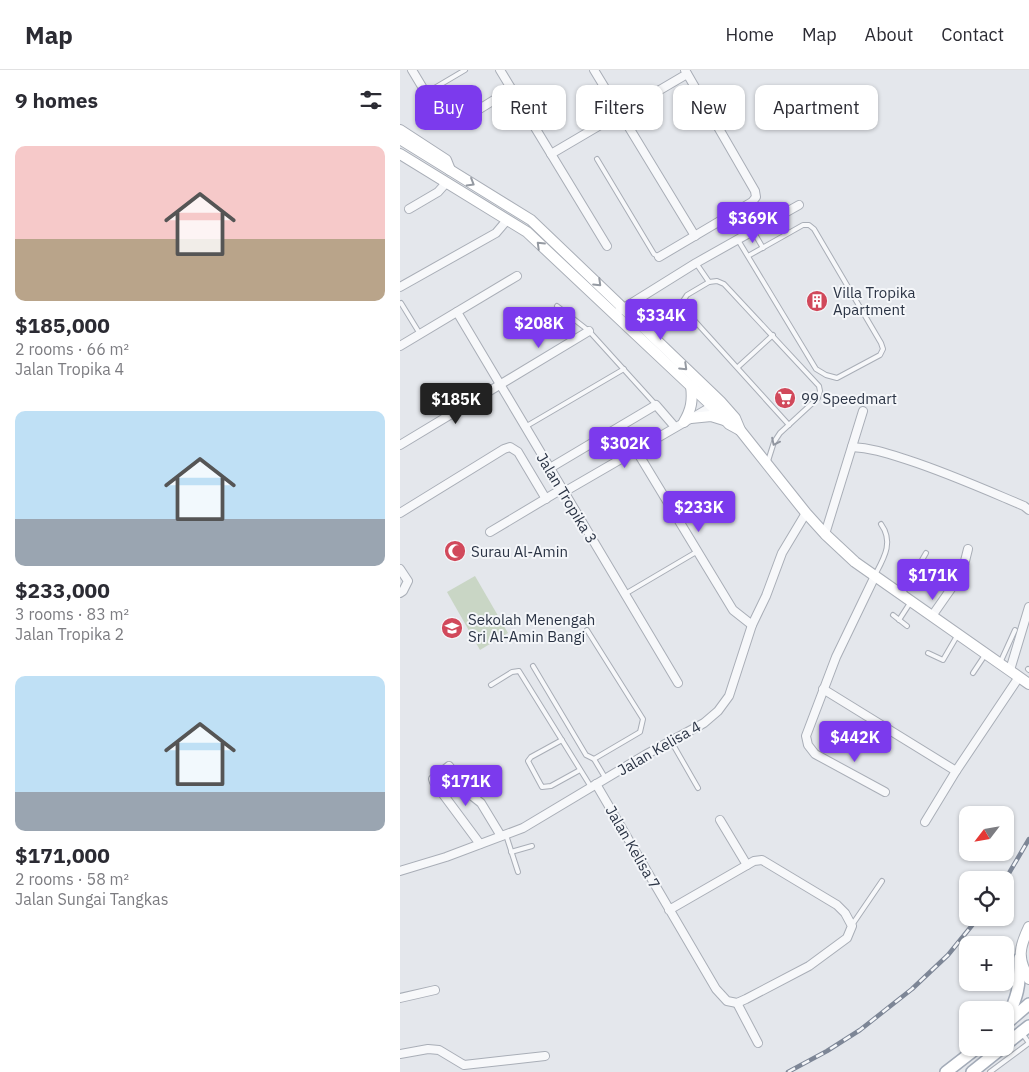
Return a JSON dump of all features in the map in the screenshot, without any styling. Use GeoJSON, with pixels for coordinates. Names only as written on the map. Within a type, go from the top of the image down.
{"type":"FeatureCollection","features":[{"type":"Feature","properties":{"kind":"main road"},"geometry":{"type":"LineString","coordinates":[[1014,1003],[1020,984],[1020,958]]}},
{"type":"Feature","properties":{"kind":"main road"},"geometry":{"type":"LineString","coordinates":[[1014,1016],[1029,1004]]}},
{"type":"Feature","properties":{"kind":"main road"},"geometry":{"type":"LineString","coordinates":[[1014,1038],[1025,1029]]}},
{"type":"Feature","properties":{"kind":"main road"},"geometry":{"type":"LineString","coordinates":[[946,1072],[967,1056]]}},
{"type":"Feature","properties":{"kind":"main road"},"geometry":{"type":"LineString","coordinates":[[972,1072],[986,1068],[996,1056]]}},
{"type":"Feature","properties":{"kind":"street"},"geometry":{"type":"LineString","coordinates":[[412,70],[421,85]]}},
{"type":"Feature","properties":{"kind":"street"},"geometry":{"type":"LineString","coordinates":[[500,70],[509,85]]}},
{"type":"Feature","properties":{"kind":"street"},"geometry":{"type":"LineString","coordinates":[[594,70],[603,85]]}},
{"type":"Feature","properties":{"kind":"street"},"geometry":{"type":"LineString","coordinates":[[659,257],[752,202],[756,196],[755,191],[686,72],[663,87]]}},
{"type":"Feature","properties":{"kind":"street"},"geometry":{"type":"LineString","coordinates":[[400,130],[446,160],[450,170]]}},
{"type":"Feature","properties":{"kind":"street"},"geometry":{"type":"LineString","coordinates":[[537,130],[607,246]]}},
{"type":"Feature","properties":{"kind":"street"},"geometry":{"type":"LineString","coordinates":[[551,154],[592,130]]}},
{"type":"Feature","properties":{"kind":"street"},"geometry":{"type":"LineString","coordinates":[[631,130],[695,236]]}},
{"type":"Feature","properties":{"kind":"street"},"geometry":{"type":"LineString","coordinates":[[400,139],[531,220],[624,308],[716,403],[725,420]]}},
{"type":"Feature","properties":{"kind":"street"},"geometry":{"type":"LineString","coordinates":[[400,154],[527,232],[613,315],[692,386],[735,418],[740,430],[806,513],[822,532],[855,562],[1029,684]]}},
{"type":"Feature","properties":{"kind":"street"},"geometry":{"type":"LineString","coordinates":[[409,209],[438,192],[446,183]]}},
{"type":"Feature","properties":{"kind":"street"},"geometry":{"type":"LineString","coordinates":[[613,315],[696,263],[799,205]]}},
{"type":"Feature","properties":{"kind":"street"},"geometry":{"type":"LineString","coordinates":[[400,287],[496,233],[507,220]]}},
{"type":"Feature","properties":{"kind":"street"},"geometry":{"type":"LineString","coordinates":[[400,346],[517,276]]}},
{"type":"Feature","properties":{"kind":"street","name":"Jalan Tropika 3"},"geometry":{"type":"LineString","coordinates":[[457,312],[678,684]]}},
{"type":"Feature","properties":{"kind":"street"},"geometry":{"type":"LineString","coordinates":[[400,445],[590,331]]}},
{"type":"Feature","properties":{"kind":"street"},"geometry":{"type":"LineString","coordinates":[[683,422],[692,406],[692,386]]}},
{"type":"Feature","properties":{"kind":"street"},"geometry":{"type":"LineString","coordinates":[[490,532],[716,403]]}},
{"type":"Feature","properties":{"kind":"street"},"geometry":{"type":"LineString","coordinates":[[550,468],[656,405],[683,422],[711,416],[725,420],[740,430]]}},
{"type":"Feature","properties":{"kind":"street"},"geometry":{"type":"LineString","coordinates":[[822,532],[863,412]]}},
{"type":"Feature","properties":{"kind":"street"},"geometry":{"type":"LineString","coordinates":[[400,512],[510,447],[518,452],[546,499]]}},
{"type":"Feature","properties":{"kind":"street"},"geometry":{"type":"LineString","coordinates":[[852,447],[869,448],[932,467],[1024,506],[1029,510]]}},
{"type":"Feature","properties":{"kind":"street"},"geometry":{"type":"LineString","coordinates":[[636,450],[733,610],[752,625]]}},
{"type":"Feature","properties":{"kind":"street","name":"Jalan Kelisa 4"},"geometry":{"type":"LineString","coordinates":[[400,871],[522,828],[704,723],[718,711],[729,696],[752,625],[766,596],[782,553],[806,513]]}},
{"type":"Feature","properties":{"kind":"street"},"geometry":{"type":"LineString","coordinates":[[932,616],[962,572],[968,549]]}},
{"type":"Feature","properties":{"kind":"street"},"geometry":{"type":"LineString","coordinates":[[400,569],[408,581],[400,593]]}},
{"type":"Feature","properties":{"kind":"street"},"geometry":{"type":"LineString","coordinates":[[875,576],[836,657],[806,736],[808,745],[815,754],[885,792]]}},
{"type":"Feature","properties":{"kind":"street"},"geometry":{"type":"LineString","coordinates":[[1010,670],[1029,607]]}},
{"type":"Feature","properties":{"kind":"street"},"geometry":{"type":"LineString","coordinates":[[925,822],[956,771],[1020,677]]}},
{"type":"Feature","properties":{"kind":"street"},"geometry":{"type":"LineString","coordinates":[[824,689],[956,771]]}},
{"type":"Feature","properties":{"kind":"street"},"geometry":{"type":"LineString","coordinates":[[480,844],[434,782],[433,778],[450,766],[471,795],[481,803],[503,836]]}},
{"type":"Feature","properties":{"kind":"street","name":"Jalan Kelisa 7"},"geometry":{"type":"LineString","coordinates":[[594,786],[721,996],[727,1001],[737,1003]]}},
{"type":"Feature","properties":{"kind":"street"},"geometry":{"type":"LineString","coordinates":[[720,820],[747,865]]}},
{"type":"Feature","properties":{"kind":"street"},"geometry":{"type":"LineString","coordinates":[[669,910],[754,861],[762,860],[837,905],[844,913],[852,926],[847,938],[809,966],[737,1003],[758,1043]]}},
{"type":"Feature","properties":{"kind":"street"},"geometry":{"type":"LineString","coordinates":[[1029,927],[1021,948],[1020,958],[1029,979]]}},
{"type":"Feature","properties":{"kind":"street"},"geometry":{"type":"LineString","coordinates":[[400,998],[436,990]]}},
{"type":"Feature","properties":{"kind":"street"},"geometry":{"type":"LineString","coordinates":[[400,1054],[428,1049],[439,1050],[464,1065],[545,1056]]}},
{"type":"Feature","properties":{"kind":"lane"},"geometry":{"type":"LineString","coordinates":[[440,85],[465,70]]}},
{"type":"Feature","properties":{"kind":"lane"},"geometry":{"type":"LineString","coordinates":[[597,159],[654,254],[659,257]]}},
{"type":"Feature","properties":{"kind":"lane"},"geometry":{"type":"LineString","coordinates":[[738,240],[816,369],[826,375],[837,378],[880,355],[881,343],[814,229],[809,225],[803,225],[748,256]]}},
{"type":"Feature","properties":{"kind":"lane"},"geometry":{"type":"LineString","coordinates":[[753,231],[763,248]]}},
{"type":"Feature","properties":{"kind":"lane"},"geometry":{"type":"LineString","coordinates":[[696,263],[709,282]]}},
{"type":"Feature","properties":{"kind":"lane"},"geometry":{"type":"LineString","coordinates":[[767,463],[774,442],[788,425],[818,398],[819,386],[724,284],[717,281],[709,282],[687,295],[683,301],[684,309],[788,425]]}},
{"type":"Feature","properties":{"kind":"lane"},"geometry":{"type":"LineString","coordinates":[[401,303],[420,334]]}},
{"type":"Feature","properties":{"kind":"lane"},"geometry":{"type":"LineString","coordinates":[[557,306],[590,331],[656,405]]}},
{"type":"Feature","properties":{"kind":"lane"},"geometry":{"type":"LineString","coordinates":[[738,367],[773,335]]}},
{"type":"Feature","properties":{"kind":"lane"},"geometry":{"type":"LineString","coordinates":[[526,427],[624,369]]}},
{"type":"Feature","properties":{"kind":"lane"},"geometry":{"type":"LineString","coordinates":[[875,576],[887,551],[888,537],[881,524]]}},
{"type":"Feature","properties":{"kind":"lane"},"geometry":{"type":"LineString","coordinates":[[625,594],[698,551]]}},
{"type":"Feature","properties":{"kind":"lane"},"geometry":{"type":"LineString","coordinates":[[902,594],[926,553]]}},
{"type":"Feature","properties":{"kind":"lane"},"geometry":{"type":"LineString","coordinates":[[899,620],[912,601]]}},
{"type":"Feature","properties":{"kind":"lane"},"geometry":{"type":"LineString","coordinates":[[893,615],[907,626]]}},
{"type":"Feature","properties":{"kind":"lane"},"geometry":{"type":"LineString","coordinates":[[587,630],[643,719],[640,732],[594,759]]}},
{"type":"Feature","properties":{"kind":"lane"},"geometry":{"type":"LineString","coordinates":[[1000,663],[1015,630]]}},
{"type":"Feature","properties":{"kind":"lane"},"geometry":{"type":"LineString","coordinates":[[928,652],[943,660],[958,634]]}},
{"type":"Feature","properties":{"kind":"lane"},"geometry":{"type":"LineString","coordinates":[[972,673],[986,653]]}},
{"type":"Feature","properties":{"kind":"lane"},"geometry":{"type":"LineString","coordinates":[[533,666],[586,755],[594,759],[606,778]]}},
{"type":"Feature","properties":{"kind":"lane"},"geometry":{"type":"LineString","coordinates":[[491,685],[512,672],[519,671],[580,770],[594,786]]}},
{"type":"Feature","properties":{"kind":"lane"},"geometry":{"type":"LineString","coordinates":[[562,740],[528,761],[542,787],[551,786],[580,770]]}},
{"type":"Feature","properties":{"kind":"lane"},"geometry":{"type":"LineString","coordinates":[[671,741],[698,788]]}},
{"type":"Feature","properties":{"kind":"lane"},"geometry":{"type":"LineString","coordinates":[[503,836],[518,872]]}},
{"type":"Feature","properties":{"kind":"lane"},"geometry":{"type":"LineString","coordinates":[[511,852],[532,846]]}},
{"type":"Feature","properties":{"kind":"lane"},"geometry":{"type":"LineString","coordinates":[[852,926],[882,881]]}},
{"type":"Feature","properties":{"kind":"lane"},"geometry":{"type":"LineString","coordinates":[[986,1068],[1029,1043],[1025,1029]]}},
{"type":"Feature","properties":{"kind":"green space"},"geometry":{"type":"Polygon","coordinates":[[[475,576],[508,633],[480,650],[447,592],[475,576]]]}},
{"type":"Feature","properties":{"kind":"railway"},"geometry":{"type":"LineString","coordinates":[[1010,871],[1029,839]]}},
{"type":"Feature","properties":{"kind":"railway"},"geometry":{"type":"LineString","coordinates":[[788,1072],[827,1051],[860,1030],[912,989],[948,955],[972,926]]}},
{"type":"Feature","properties":{"kind":"place","name":"Villa Tropika Apartment"},"geometry":{"type":"Point","coordinates":[817,301]}},
{"type":"Feature","properties":{"kind":"place","name":"99 Speedmart"},"geometry":{"type":"Point","coordinates":[785,398]}},
{"type":"Feature","properties":{"kind":"place","name":"Surau Al-Amin"},"geometry":{"type":"Point","coordinates":[455,551]}},
{"type":"Feature","properties":{"kind":"place","name":"Sekolah Menengah Sri Al-Amin Bangi"},"geometry":{"type":"Point","coordinates":[452,628]}}]}
